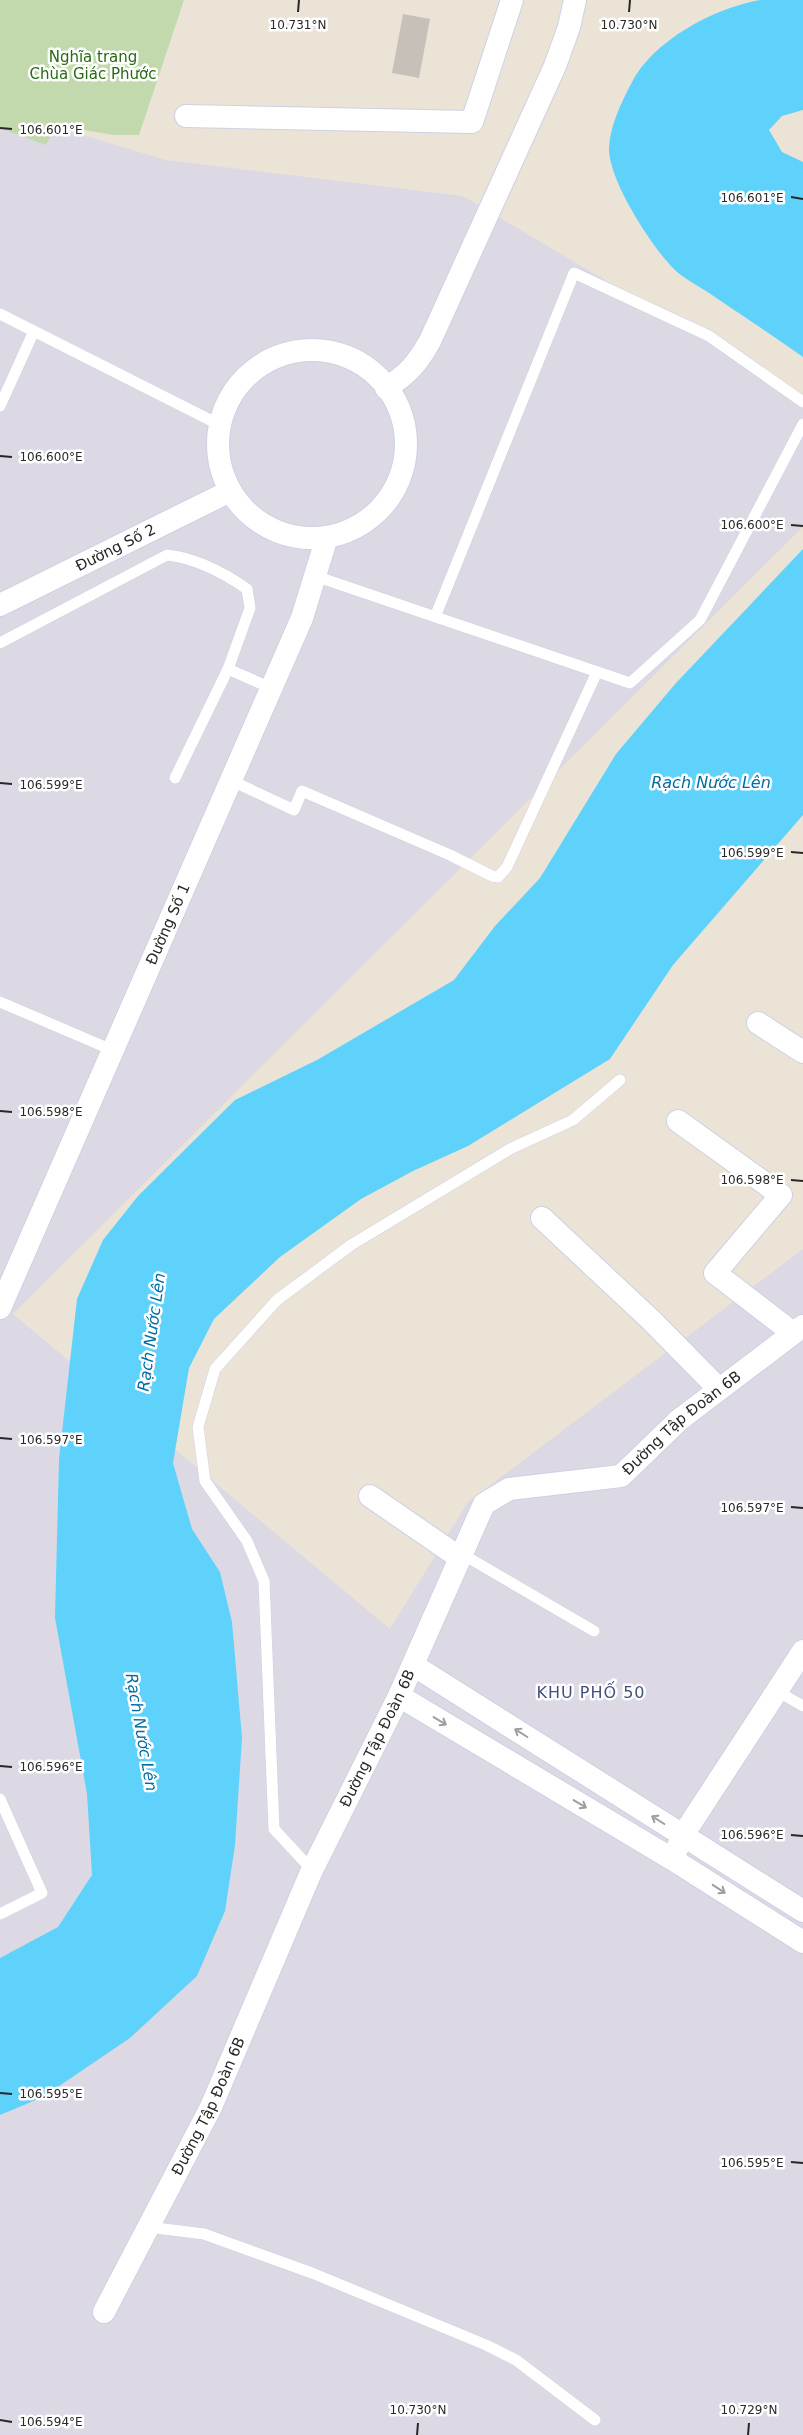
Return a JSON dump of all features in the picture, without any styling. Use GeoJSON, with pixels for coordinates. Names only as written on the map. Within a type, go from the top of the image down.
{"type":"FeatureCollection","features":[{"type":"Feature","properties":{"kind":"street"},"geometry":{"type":"LineString","coordinates":[[186,116],[472,122],[512,0]]}},
{"type":"Feature","properties":{"kind":"street"},"geometry":{"type":"LineString","coordinates":[[386,388],[402,378],[417,364],[430,341],[555,66],[569,27],[575,0]]}},
{"type":"Feature","properties":{"kind":"street"},"geometry":{"type":"LineString","coordinates":[[306,350],[326,351],[346,357],[364,366],[386,388],[400,414],[405,434],[405,454],[400,474],[392,493],[375,514],[364,522],[347,532],[327,538],[307,539],[287,536],[268,528],[251,517],[230,491],[220,465],[218,445],[220,425],[226,406],[237,388],[251,373],[267,362],[286,354],[306,350]]}},
{"type":"Feature","properties":{"kind":"street","name":"Đường Số 2"},"geometry":{"type":"LineString","coordinates":[[0,604],[230,491]]}},
{"type":"Feature","properties":{"kind":"street","name":"Đường Số 1"},"geometry":{"type":"LineString","coordinates":[[0,1308],[302,618],[327,538]]}},
{"type":"Feature","properties":{"kind":"street"},"geometry":{"type":"LineString","coordinates":[[758,1023],[803,1052]]}},
{"type":"Feature","properties":{"kind":"street"},"geometry":{"type":"LineString","coordinates":[[678,1120],[781,1195],[715,1274],[798,1329]]}},
{"type":"Feature","properties":{"kind":"street"},"geometry":{"type":"LineString","coordinates":[[542,1218],[652,1321],[719,1389]]}},
{"type":"Feature","properties":{"kind":"street","name":"Đường Tập Đoàn 6B"},"geometry":{"type":"LineString","coordinates":[[104,2312],[211,2106],[312,1870],[399,1696],[484,1504],[509,1489],[621,1476],[679,1420],[798,1329]]}},
{"type":"Feature","properties":{"kind":"street"},"geometry":{"type":"LineString","coordinates":[[370,1496],[461,1556]]}},
{"type":"Feature","properties":{"kind":"street"},"geometry":{"type":"LineString","coordinates":[[672,1859],[683,1836],[803,1651]]}},
{"type":"Feature","properties":{"kind":"street"},"geometry":{"type":"LineString","coordinates":[[412,1665],[803,1911]]}},
{"type":"Feature","properties":{"kind":"street"},"geometry":{"type":"LineString","coordinates":[[399,1696],[672,1859],[803,1942]]}},
{"type":"Feature","properties":{"kind":"lane"},"geometry":{"type":"LineString","coordinates":[[435,617],[574,273],[709,336],[803,402]]}},
{"type":"Feature","properties":{"kind":"lane"},"geometry":{"type":"LineString","coordinates":[[0,314],[220,425]]}},
{"type":"Feature","properties":{"kind":"lane"},"geometry":{"type":"LineString","coordinates":[[0,406],[34,331]]}},
{"type":"Feature","properties":{"kind":"lane"},"geometry":{"type":"LineString","coordinates":[[315,576],[630,684],[700,620],[803,424]]}},
{"type":"Feature","properties":{"kind":"lane"},"geometry":{"type":"LineString","coordinates":[[0,643],[167,555],[181,556],[230,577],[247,589],[250,608],[228,668],[175,778]]}},
{"type":"Feature","properties":{"kind":"lane"},"geometry":{"type":"LineString","coordinates":[[228,668],[270,688]]}},
{"type":"Feature","properties":{"kind":"lane"},"geometry":{"type":"LineString","coordinates":[[230,780],[294,810],[302,791],[450,855],[492,876],[498,876],[507,867],[597,672]]}},
{"type":"Feature","properties":{"kind":"lane"},"geometry":{"type":"LineString","coordinates":[[0,1002],[112,1050]]}},
{"type":"Feature","properties":{"kind":"lane"},"geometry":{"type":"LineString","coordinates":[[312,1870],[274,1829],[264,1581],[247,1541],[205,1481],[198,1427],[215,1369],[277,1300],[351,1245],[510,1149],[573,1120],[620,1080]]}},
{"type":"Feature","properties":{"kind":"lane"},"geometry":{"type":"LineString","coordinates":[[461,1556],[594,1631]]}},
{"type":"Feature","properties":{"kind":"lane"},"geometry":{"type":"LineString","coordinates":[[777,1691],[803,1706]]}},
{"type":"Feature","properties":{"kind":"lane"},"geometry":{"type":"LineString","coordinates":[[0,1799],[42,1893],[0,1914]]}},
{"type":"Feature","properties":{"kind":"lane"},"geometry":{"type":"LineString","coordinates":[[148,2227],[204,2234],[312,2273],[486,2345],[516,2360],[595,2420]]}},
{"type":"Feature","properties":{"kind":"shaded area"},"geometry":{"type":"Polygon","coordinates":[[[0,110],[166,160],[463,196],[803,397],[803,527],[13,1314],[390,1629],[468,1502],[803,1249],[803,2435],[0,2435],[0,110]]]}},
{"type":"Feature","properties":{"kind":"green space","name":"Nghĩa trang Chùa Giác Phước"},"geometry":{"type":"Polygon","coordinates":[[[0,0],[184,0],[139,135],[113,135],[56,125],[46,145],[0,128],[0,0]]]}},
{"type":"Feature","properties":{"kind":"water"},"geometry":{"type":"Polygon","coordinates":[[[760,0],[803,0],[803,110],[782,116],[769,130],[782,152],[803,162],[803,357],[684,278],[672,267],[642,227],[623,193],[615,176],[609,148],[611,131],[623,99],[641,68],[654,54],[686,29],[705,19],[723,10],[760,0]]]}},
{"type":"Feature","properties":{"kind":"water","name":"Rạch Nước Lên"},"geometry":{"type":"Polygon","coordinates":[[[803,549],[803,815],[673,965],[610,1059],[468,1146],[413,1171],[361,1199],[280,1257],[214,1319],[189,1368],[173,1463],[192,1529],[220,1572],[232,1622],[242,1738],[235,1845],[225,1911],[197,1976],[130,2038],[43,2097],[0,2115],[0,1958],[58,1927],[92,1875],[87,1794],[55,1618],[59,1459],[77,1299],[103,1240],[138,1196],[235,1100],[317,1060],[454,980],[495,926],[540,878],[616,754],[676,683],[803,549]]]}},
{"type":"Feature","properties":{"kind":"building"},"geometry":{"type":"Polygon","coordinates":[[[403,14],[430,19],[419,78],[392,73],[403,14]]]}},
{"type":"Feature","properties":{"kind":"district","name":"KHU PHỐ 50"},"geometry":{"type":"Point","coordinates":[591,1692]}}]}
